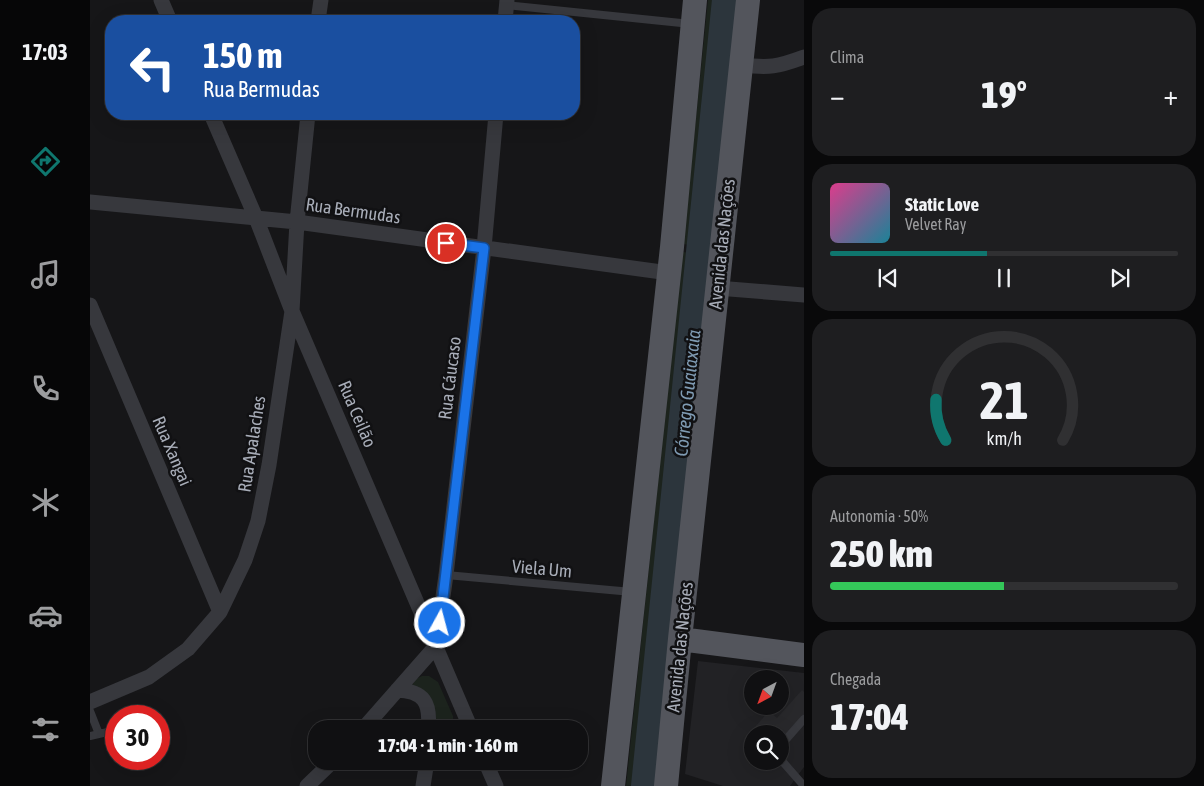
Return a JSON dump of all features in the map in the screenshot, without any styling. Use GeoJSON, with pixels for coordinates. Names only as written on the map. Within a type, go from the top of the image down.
{"type":"FeatureCollection","features":[{"type":"Feature","properties":{"kind":"main road"},"geometry":{"type":"LineString","coordinates":[[613,786],[669,273],[695,0]]}},
{"type":"Feature","properties":{"kind":"main road","name":"Avenida das Nações"},"geometry":{"type":"LineString","coordinates":[[666,786],[748,0]]}},
{"type":"Feature","properties":{"kind":"main road"},"geometry":{"type":"LineString","coordinates":[[680,639],[804,655]]}},
{"type":"Feature","properties":{"kind":"street"},"geometry":{"type":"LineString","coordinates":[[161,0],[167,15]]}},
{"type":"Feature","properties":{"kind":"street"},"geometry":{"type":"LineString","coordinates":[[319,15],[320,0]]}},
{"type":"Feature","properties":{"kind":"street"},"geometry":{"type":"LineString","coordinates":[[505,15],[506,2]]}},
{"type":"Feature","properties":{"kind":"street"},"geometry":{"type":"LineString","coordinates":[[742,65],[782,66],[804,57]]}},
{"type":"Feature","properties":{"kind":"street","name":"Rua Ceilão"},"geometry":{"type":"LineString","coordinates":[[214,120],[256,218],[292,311],[467,720]]}},
{"type":"Feature","properties":{"kind":"street","name":"Rua Apalaches"},"geometry":{"type":"LineString","coordinates":[[90,702],[149,677],[167,665],[193,643],[220,612],[245,560],[258,521],[269,465],[292,311],[297,222],[307,120]]}},
{"type":"Feature","properties":{"kind":"street","name":"Rua Cáucaso"},"geometry":{"type":"LineString","coordinates":[[436,646],[484,248],[495,120]]}},
{"type":"Feature","properties":{"kind":"street","name":"Rua Bermudas"},"geometry":{"type":"LineString","coordinates":[[90,202],[297,222],[669,273]]}},
{"type":"Feature","properties":{"kind":"street"},"geometry":{"type":"LineString","coordinates":[[717,288],[804,295]]}},
{"type":"Feature","properties":{"kind":"street","name":"Rua Xangai"},"geometry":{"type":"LineString","coordinates":[[90,305],[220,612]]}},
{"type":"Feature","properties":{"kind":"street"},"geometry":{"type":"LineString","coordinates":[[371,720],[436,646]]}},
{"type":"Feature","properties":{"kind":"street"},"geometry":{"type":"LineString","coordinates":[[397,690],[408,690],[426,702],[430,715],[429,720]]}},
{"type":"Feature","properties":{"kind":"street"},"geometry":{"type":"LineString","coordinates":[[307,786],[324,770]]}},
{"type":"Feature","properties":{"kind":"street"},"geometry":{"type":"LineString","coordinates":[[423,786],[426,770]]}},
{"type":"Feature","properties":{"kind":"street"},"geometry":{"type":"LineString","coordinates":[[489,770],[496,786]]}},
{"type":"Feature","properties":{"kind":"lane"},"geometry":{"type":"LineString","coordinates":[[506,2],[693,24]]}},
{"type":"Feature","properties":{"kind":"lane","name":"Viela Um"},"geometry":{"type":"LineString","coordinates":[[446,575],[634,592]]}},
{"type":"Feature","properties":{"kind":"lane"},"geometry":{"type":"LineString","coordinates":[[90,711],[99,734]]}},
{"type":"Feature","properties":{"kind":"lane"},"geometry":{"type":"LineString","coordinates":[[789,736],[804,719]]}},
{"type":"Feature","properties":{"kind":"lane"},"geometry":{"type":"LineString","coordinates":[[90,736],[105,733]]}},
{"type":"Feature","properties":{"kind":"lane"},"geometry":{"type":"LineString","coordinates":[[789,769],[804,786]]}},
{"type":"Feature","properties":{"kind":"shaded area"},"geometry":{"type":"Polygon","coordinates":[[[708,0],[720,0],[695,246],[683,244],[708,0]]]}},
{"type":"Feature","properties":{"kind":"shaded area"},"geometry":{"type":"Polygon","coordinates":[[[682,252],[695,253],[640,785],[626,786],[682,252]]]}},
{"type":"Feature","properties":{"kind":"shaded area"},"geometry":{"type":"Polygon","coordinates":[[[698,661],[778,670],[744,670],[744,715],[789,715],[789,671],[804,673],[804,767],[790,786],[723,786],[685,774],[698,661]]]}},
{"type":"Feature","properties":{"kind":"shaded area"},"geometry":{"type":"Polygon","coordinates":[[[422,676],[429,676],[438,682],[453,720],[436,720],[435,709],[412,685],[416,679],[422,676]]]}},
{"type":"Feature","properties":{"kind":"building"},"geometry":{"type":"Polygon","coordinates":[[[802,690],[804,692],[804,715],[789,731],[789,725],[757,725],[766,715],[774,715],[777,718],[780,715],[789,715],[789,705],[802,690]]]}},
{"type":"Feature","properties":{"kind":"waterway","name":"Córrego Guaiaxaia"},"geometry":{"type":"LineString","coordinates":[[646,786],[727,0]]}},
{"type":"Feature","properties":{"kind":"route"},"geometry":{"type":"LineString","coordinates":[[440,623],[484,248],[446,243]]}}]}
